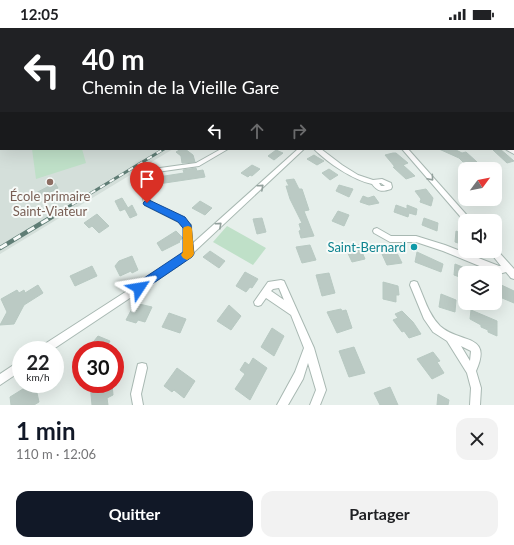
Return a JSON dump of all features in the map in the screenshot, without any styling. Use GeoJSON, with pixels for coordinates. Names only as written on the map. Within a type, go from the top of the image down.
{"type":"FeatureCollection","features":[{"type":"Feature","properties":{"kind":"street"},"geometry":{"type":"LineString","coordinates":[[188,254],[188,227],[181,220],[147,203],[145,192],[146,179],[155,170],[197,165],[223,150]]}},
{"type":"Feature","properties":{"kind":"street"},"geometry":{"type":"LineString","coordinates":[[57,341],[178,262],[300,150]]}},
{"type":"Feature","properties":{"kind":"street"},"geometry":{"type":"LineString","coordinates":[[318,150],[354,175],[375,183]]}},
{"type":"Feature","properties":{"kind":"street"},"geometry":{"type":"LineString","coordinates":[[406,150],[462,214]]}},
{"type":"Feature","properties":{"kind":"street"},"geometry":{"type":"LineString","coordinates":[[377,231],[390,239],[416,239],[445,248],[499,270],[508,268]]}},
{"type":"Feature","properties":{"kind":"street"},"geometry":{"type":"LineString","coordinates":[[499,258],[514,275]]}},
{"type":"Feature","properties":{"kind":"street"},"geometry":{"type":"LineString","coordinates":[[258,302],[271,285],[281,284],[310,348],[322,390],[315,405]]}},
{"type":"Feature","properties":{"kind":"street"},"geometry":{"type":"LineString","coordinates":[[414,285],[422,310],[432,324],[450,338],[471,371],[476,388],[475,405]]}},
{"type":"Feature","properties":{"kind":"street"},"geometry":{"type":"LineString","coordinates":[[265,292],[294,312]]}},
{"type":"Feature","properties":{"kind":"street"},"geometry":{"type":"LineString","coordinates":[[450,338],[470,344],[476,349],[476,360],[471,371]]}},
{"type":"Feature","properties":{"kind":"street"},"geometry":{"type":"LineString","coordinates":[[282,405],[299,375],[310,348]]}},
{"type":"Feature","properties":{"kind":"street"},"geometry":{"type":"LineString","coordinates":[[138,405],[136,394],[142,368]]}},
{"type":"Feature","properties":{"kind":"street"},"geometry":{"type":"LineString","coordinates":[[0,380],[12,371]]}},
{"type":"Feature","properties":{"kind":"shaded area","name":"École primaire Saint-Viateur"},"geometry":{"type":"Polygon","coordinates":[[[0,150],[171,150],[0,254],[0,150]]]}},
{"type":"Feature","properties":{"kind":"green space"},"geometry":{"type":"Polygon","coordinates":[[[32,150],[82,150],[86,163],[36,179],[32,150]]]}},
{"type":"Feature","properties":{"kind":"green space"},"geometry":{"type":"Polygon","coordinates":[[[227,226],[266,248],[253,265],[213,242],[227,226]]]}},
{"type":"Feature","properties":{"kind":"building"},"geometry":{"type":"Polygon","coordinates":[[[179,150],[186,150],[193,155],[195,162],[182,163],[181,156],[176,152],[179,150]]]}},
{"type":"Feature","properties":{"kind":"building"},"geometry":{"type":"Polygon","coordinates":[[[276,150],[283,153],[274,160],[268,156],[276,150]]]}},
{"type":"Feature","properties":{"kind":"building"},"geometry":{"type":"Polygon","coordinates":[[[441,150],[456,150],[462,153],[466,152],[477,162],[463,162],[459,158],[441,150]]]}},
{"type":"Feature","properties":{"kind":"building"},"geometry":{"type":"Polygon","coordinates":[[[493,150],[501,150],[514,161],[507,163],[493,150]]]}},
{"type":"Feature","properties":{"kind":"building"},"geometry":{"type":"Polygon","coordinates":[[[396,153],[408,163],[403,165],[415,176],[406,179],[393,167],[395,167],[385,155],[396,153]]]}},
{"type":"Feature","properties":{"kind":"building"},"geometry":{"type":"Polygon","coordinates":[[[314,155],[324,161],[317,165],[307,159],[314,155]]]}},
{"type":"Feature","properties":{"kind":"building"},"geometry":{"type":"Polygon","coordinates":[[[252,165],[260,169],[252,176],[250,175],[248,177],[241,173],[252,165]]]}},
{"type":"Feature","properties":{"kind":"building"},"geometry":{"type":"Polygon","coordinates":[[[196,168],[197,171],[203,170],[205,177],[158,184],[158,177],[184,173],[183,170],[196,168]]]}},
{"type":"Feature","properties":{"kind":"building"},"geometry":{"type":"Polygon","coordinates":[[[329,169],[338,175],[330,180],[322,173],[329,169]]]}},
{"type":"Feature","properties":{"kind":"building"},"geometry":{"type":"Polygon","coordinates":[[[294,179],[299,189],[302,189],[309,210],[304,211],[314,236],[301,238],[299,224],[302,223],[290,199],[286,186],[289,186],[286,180],[294,179]]]}},
{"type":"Feature","properties":{"kind":"building"},"geometry":{"type":"Polygon","coordinates":[[[55,183],[58,188],[34,201],[30,196],[55,183]]]}},
{"type":"Feature","properties":{"kind":"building"},"geometry":{"type":"Polygon","coordinates":[[[339,185],[353,189],[349,197],[336,191],[339,185]]]}},
{"type":"Feature","properties":{"kind":"building"},"geometry":{"type":"Polygon","coordinates":[[[426,189],[433,198],[431,206],[420,202],[421,199],[415,191],[426,189]]]}},
{"type":"Feature","properties":{"kind":"building"},"geometry":{"type":"Polygon","coordinates":[[[363,196],[368,198],[374,196],[379,203],[369,205],[360,202],[363,196]]]}},
{"type":"Feature","properties":{"kind":"building"},"geometry":{"type":"Polygon","coordinates":[[[122,198],[128,208],[132,205],[137,215],[130,218],[125,209],[120,211],[115,201],[122,198]]]}},
{"type":"Feature","properties":{"kind":"building"},"geometry":{"type":"Polygon","coordinates":[[[200,201],[212,208],[205,215],[192,208],[200,201]]]}},
{"type":"Feature","properties":{"kind":"building"},"geometry":{"type":"Polygon","coordinates":[[[396,205],[407,209],[407,205],[417,209],[416,215],[409,213],[408,217],[394,212],[396,205]]]}},
{"type":"Feature","properties":{"kind":"building"},"geometry":{"type":"Polygon","coordinates":[[[338,211],[349,215],[344,226],[332,221],[338,211]]]}},
{"type":"Feature","properties":{"kind":"building"},"geometry":{"type":"Polygon","coordinates":[[[97,214],[109,226],[99,233],[92,226],[89,228],[84,223],[97,214]]]}},
{"type":"Feature","properties":{"kind":"building"},"geometry":{"type":"Polygon","coordinates":[[[262,218],[266,232],[257,234],[253,219],[262,218]]]}},
{"type":"Feature","properties":{"kind":"building"},"geometry":{"type":"Polygon","coordinates":[[[424,218],[438,223],[437,231],[422,225],[424,218]]]}},
{"type":"Feature","properties":{"kind":"building"},"geometry":{"type":"Polygon","coordinates":[[[176,231],[183,238],[179,241],[180,242],[162,251],[157,243],[176,231]]]}},
{"type":"Feature","properties":{"kind":"building"},"geometry":{"type":"Polygon","coordinates":[[[456,231],[458,232],[458,243],[455,242],[456,231]]]}},
{"type":"Feature","properties":{"kind":"building"},"geometry":{"type":"Polygon","coordinates":[[[310,245],[316,260],[302,263],[296,247],[310,245]]]}},
{"type":"Feature","properties":{"kind":"building"},"geometry":{"type":"Polygon","coordinates":[[[359,245],[365,259],[352,262],[345,247],[359,245]]]}},
{"type":"Feature","properties":{"kind":"building"},"geometry":{"type":"Polygon","coordinates":[[[210,251],[225,261],[219,268],[203,257],[210,251]]]}},
{"type":"Feature","properties":{"kind":"building"},"geometry":{"type":"Polygon","coordinates":[[[417,252],[443,264],[441,272],[415,262],[417,252]]]}},
{"type":"Feature","properties":{"kind":"building"},"geometry":{"type":"Polygon","coordinates":[[[397,253],[402,263],[387,265],[382,254],[397,253]]]}},
{"type":"Feature","properties":{"kind":"building"},"geometry":{"type":"Polygon","coordinates":[[[132,256],[138,270],[132,273],[131,271],[120,276],[115,266],[119,261],[132,256]]]}},
{"type":"Feature","properties":{"kind":"building"},"geometry":{"type":"Polygon","coordinates":[[[455,264],[460,266],[458,266],[458,276],[454,275],[455,264]]]}},
{"type":"Feature","properties":{"kind":"building"},"geometry":{"type":"Polygon","coordinates":[[[92,266],[97,276],[75,286],[70,276],[92,266]]]}},
{"type":"Feature","properties":{"kind":"building"},"geometry":{"type":"Polygon","coordinates":[[[245,272],[258,279],[252,288],[250,287],[246,292],[236,286],[245,272]]]}},
{"type":"Feature","properties":{"kind":"building"},"geometry":{"type":"Polygon","coordinates":[[[329,273],[335,293],[322,296],[316,275],[329,273]]]}},
{"type":"Feature","properties":{"kind":"building"},"geometry":{"type":"Polygon","coordinates":[[[383,282],[398,286],[399,295],[396,295],[396,302],[383,299],[383,282]]]}},
{"type":"Feature","properties":{"kind":"building"},"geometry":{"type":"Polygon","coordinates":[[[38,285],[43,293],[24,305],[14,324],[0,325],[7,312],[1,299],[17,290],[19,293],[24,290],[25,293],[38,285]]]}},
{"type":"Feature","properties":{"kind":"building"},"geometry":{"type":"Polygon","coordinates":[[[502,285],[514,291],[514,303],[502,298],[502,285]]]}},
{"type":"Feature","properties":{"kind":"building"},"geometry":{"type":"Polygon","coordinates":[[[441,294],[456,300],[455,312],[439,307],[441,294]]]}},
{"type":"Feature","properties":{"kind":"building"},"geometry":{"type":"Polygon","coordinates":[[[135,303],[152,307],[145,322],[138,320],[136,323],[126,320],[135,303]]]}},
{"type":"Feature","properties":{"kind":"building"},"geometry":{"type":"Polygon","coordinates":[[[229,305],[241,316],[231,330],[217,321],[229,305]]]}},
{"type":"Feature","properties":{"kind":"building"},"geometry":{"type":"Polygon","coordinates":[[[341,309],[342,311],[346,310],[352,328],[337,333],[327,312],[341,309]]]}},
{"type":"Feature","properties":{"kind":"building"},"geometry":{"type":"Polygon","coordinates":[[[471,310],[497,321],[497,336],[488,332],[488,330],[470,319],[471,310]]]}},
{"type":"Feature","properties":{"kind":"building"},"geometry":{"type":"Polygon","coordinates":[[[402,311],[413,322],[421,334],[409,338],[404,331],[402,332],[393,320],[398,318],[395,314],[402,311]]]}},
{"type":"Feature","properties":{"kind":"building"},"geometry":{"type":"Polygon","coordinates":[[[169,313],[186,319],[180,333],[162,327],[169,313]]]}},
{"type":"Feature","properties":{"kind":"building"},"geometry":{"type":"Polygon","coordinates":[[[272,328],[284,336],[274,356],[261,347],[272,328]]]}},
{"type":"Feature","properties":{"kind":"building"},"geometry":{"type":"Polygon","coordinates":[[[98,336],[110,341],[94,341],[98,336]]]}},
{"type":"Feature","properties":{"kind":"building"},"geometry":{"type":"Polygon","coordinates":[[[354,347],[365,373],[349,377],[339,351],[354,347]]]}},
{"type":"Feature","properties":{"kind":"building"},"geometry":{"type":"Polygon","coordinates":[[[433,352],[440,361],[437,362],[444,373],[432,379],[417,359],[433,352]]]}},
{"type":"Feature","properties":{"kind":"building"},"geometry":{"type":"Polygon","coordinates":[[[253,358],[267,368],[250,400],[235,389],[245,374],[240,370],[245,362],[249,365],[253,358]]]}},
{"type":"Feature","properties":{"kind":"building"},"geometry":{"type":"Polygon","coordinates":[[[177,368],[195,381],[184,398],[174,390],[172,392],[164,386],[177,368]]]}},
{"type":"Feature","properties":{"kind":"building"},"geometry":{"type":"Polygon","coordinates":[[[390,387],[398,405],[380,405],[374,393],[390,387]]]}},
{"type":"Feature","properties":{"kind":"building"},"geometry":{"type":"Polygon","coordinates":[[[16,393],[37,393],[39,402],[34,405],[11,405],[10,397],[16,393]]]}},
{"type":"Feature","properties":{"kind":"building"},"geometry":{"type":"Polygon","coordinates":[[[91,393],[113,393],[113,395],[107,398],[108,405],[92,405],[91,393]]]}},
{"type":"Feature","properties":{"kind":"building"},"geometry":{"type":"Polygon","coordinates":[[[438,394],[449,400],[448,405],[437,405],[438,394]]]}},
{"type":"Feature","properties":{"kind":"railway"},"geometry":{"type":"LineString","coordinates":[[53,216],[162,150]]}},
{"type":"Feature","properties":{"kind":"railway"},"geometry":{"type":"LineString","coordinates":[[0,248],[55,215]]}},
{"type":"Feature","properties":{"kind":"slow traffic"},"geometry":{"type":"LineString","coordinates":[[187,255],[188,229]]}},
{"type":"Feature","properties":{"kind":"place","name":"École primaire Saint-Viateur"},"geometry":{"type":"Point","coordinates":[50,182]}},
{"type":"Feature","properties":{"kind":"place","name":"Saint-Bernard"},"geometry":{"type":"Point","coordinates":[414,247]}},
{"type":"Feature","properties":{"kind":"route"},"geometry":{"type":"LineString","coordinates":[[139,288],[188,254],[188,227],[181,220],[147,203]]}}]}
